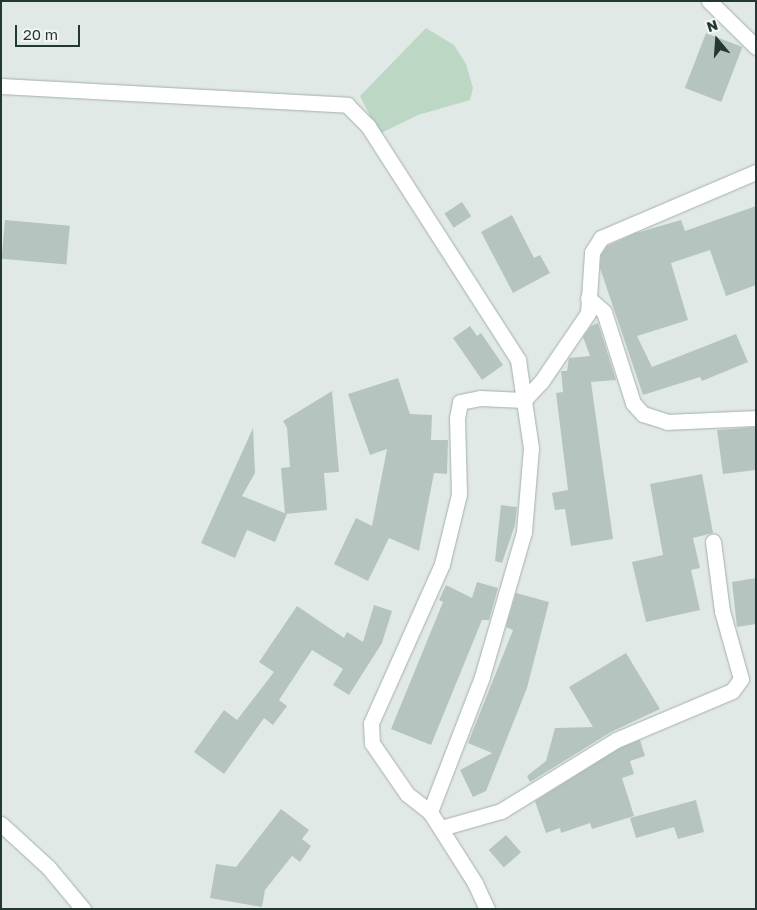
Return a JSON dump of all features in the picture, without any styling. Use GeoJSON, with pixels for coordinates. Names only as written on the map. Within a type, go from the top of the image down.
{"type":"FeatureCollection","features":[{"type":"Feature","properties":{"kind":"street"},"geometry":{"type":"LineString","coordinates":[[709,1],[756,48]]}},
{"type":"Feature","properties":{"kind":"street"},"geometry":{"type":"LineString","coordinates":[[1,86],[347,105],[368,126],[518,360],[531,448],[524,532],[482,677],[430,812]]}},
{"type":"Feature","properties":{"kind":"street"},"geometry":{"type":"LineString","coordinates":[[487,909],[475,883],[430,812],[407,794],[372,743],[371,724],[442,564],[459,494],[457,418],[460,402],[480,398],[524,400],[541,382],[588,313],[592,252],[601,238],[756,172]]}},
{"type":"Feature","properties":{"kind":"street"},"geometry":{"type":"LineString","coordinates":[[588,298],[604,312],[633,403],[642,414],[667,422],[756,418]]}},
{"type":"Feature","properties":{"kind":"street"},"geometry":{"type":"LineString","coordinates":[[440,828],[501,811],[616,740],[732,691],[741,679],[722,612],[713,542]]}},
{"type":"Feature","properties":{"kind":"street"},"geometry":{"type":"LineString","coordinates":[[1,824],[48,868],[83,909]]}},
{"type":"Feature","properties":{"kind":"green space"},"geometry":{"type":"Polygon","coordinates":[[[426,28],[454,45],[466,64],[473,88],[470,100],[418,115],[379,134],[360,96],[426,28]]]}},
{"type":"Feature","properties":{"kind":"building"},"geometry":{"type":"Polygon","coordinates":[[[706,33],[742,47],[721,102],[685,88],[706,33]]]}},
{"type":"Feature","properties":{"kind":"building"},"geometry":{"type":"Polygon","coordinates":[[[462,202],[471,216],[454,228],[444,213],[462,202]]]}},
{"type":"Feature","properties":{"kind":"building"},"geometry":{"type":"Polygon","coordinates":[[[756,206],[756,285],[726,296],[710,250],[671,263],[688,320],[637,336],[652,367],[736,334],[748,362],[702,381],[700,377],[643,395],[600,268],[601,255],[607,246],[636,233],[681,220],[685,231],[756,206]]]}},
{"type":"Feature","properties":{"kind":"building"},"geometry":{"type":"Polygon","coordinates":[[[512,215],[534,258],[540,255],[550,273],[513,293],[481,232],[512,215]]]}},
{"type":"Feature","properties":{"kind":"building"},"geometry":{"type":"Polygon","coordinates":[[[5,220],[70,226],[66,265],[2,259],[5,220]]]}},
{"type":"Feature","properties":{"kind":"building"},"geometry":{"type":"Polygon","coordinates":[[[598,323],[616,380],[591,382],[613,539],[571,546],[565,509],[555,510],[552,493],[568,490],[556,393],[563,392],[561,371],[567,371],[569,358],[590,356],[583,337],[591,326],[598,323]]]}},
{"type":"Feature","properties":{"kind":"building"},"geometry":{"type":"Polygon","coordinates":[[[470,326],[477,336],[481,333],[503,365],[482,380],[453,338],[470,326]]]}},
{"type":"Feature","properties":{"kind":"building"},"geometry":{"type":"Polygon","coordinates":[[[398,378],[410,414],[432,415],[431,440],[448,440],[447,474],[434,473],[419,551],[389,538],[368,581],[334,564],[356,518],[372,526],[387,449],[370,455],[348,394],[398,378]]]}},
{"type":"Feature","properties":{"kind":"building"},"geometry":{"type":"Polygon","coordinates":[[[332,391],[339,472],[324,473],[327,510],[285,514],[281,468],[290,467],[287,428],[283,421],[332,391]]]}},
{"type":"Feature","properties":{"kind":"building"},"geometry":{"type":"Polygon","coordinates":[[[756,427],[756,470],[723,474],[717,430],[756,427]]]}},
{"type":"Feature","properties":{"kind":"building"},"geometry":{"type":"Polygon","coordinates":[[[253,428],[255,473],[242,496],[287,514],[275,542],[247,530],[235,558],[201,543],[253,428]]]}},
{"type":"Feature","properties":{"kind":"building"},"geometry":{"type":"Polygon","coordinates":[[[702,474],[713,533],[693,538],[700,568],[691,570],[700,610],[646,622],[632,562],[663,555],[650,484],[702,474]]]}},
{"type":"Feature","properties":{"kind":"building"},"geometry":{"type":"Polygon","coordinates":[[[501,505],[517,507],[515,525],[502,563],[495,561],[501,505]]]}},
{"type":"Feature","properties":{"kind":"building"},"geometry":{"type":"Polygon","coordinates":[[[756,578],[756,624],[737,627],[732,582],[756,578]]]}},
{"type":"Feature","properties":{"kind":"building"},"geometry":{"type":"Polygon","coordinates":[[[477,582],[498,588],[489,620],[482,620],[431,745],[391,729],[443,602],[439,600],[446,585],[472,598],[477,582]]]}},
{"type":"Feature","properties":{"kind":"building"},"geometry":{"type":"Polygon","coordinates":[[[516,593],[549,602],[527,688],[486,791],[473,797],[460,770],[492,753],[468,743],[513,630],[506,627],[516,593]]]}},
{"type":"Feature","properties":{"kind":"building"},"geometry":{"type":"Polygon","coordinates":[[[374,605],[392,611],[382,643],[349,695],[333,685],[343,669],[312,650],[279,700],[287,706],[273,725],[264,718],[224,774],[194,752],[224,710],[237,720],[274,672],[259,662],[297,606],[344,638],[347,632],[363,642],[374,605]]]}},
{"type":"Feature","properties":{"kind":"building"},"geometry":{"type":"Polygon","coordinates":[[[626,653],[660,709],[611,732],[530,782],[527,776],[546,761],[555,728],[593,727],[569,687],[626,653]]]}},
{"type":"Feature","properties":{"kind":"building"},"geometry":{"type":"Polygon","coordinates":[[[640,740],[645,756],[630,761],[634,774],[622,778],[634,816],[592,829],[590,823],[561,833],[560,828],[546,833],[535,801],[620,748],[640,740]]]}},
{"type":"Feature","properties":{"kind":"building"},"geometry":{"type":"Polygon","coordinates":[[[696,800],[704,832],[678,839],[674,827],[636,838],[630,818],[696,800]]]}},
{"type":"Feature","properties":{"kind":"building"},"geometry":{"type":"Polygon","coordinates":[[[281,809],[309,830],[302,839],[311,846],[300,862],[292,856],[265,890],[262,907],[210,898],[216,864],[236,867],[281,809]]]}},
{"type":"Feature","properties":{"kind":"building"},"geometry":{"type":"Polygon","coordinates":[[[506,835],[521,852],[504,867],[489,850],[506,835]]]}}]}
